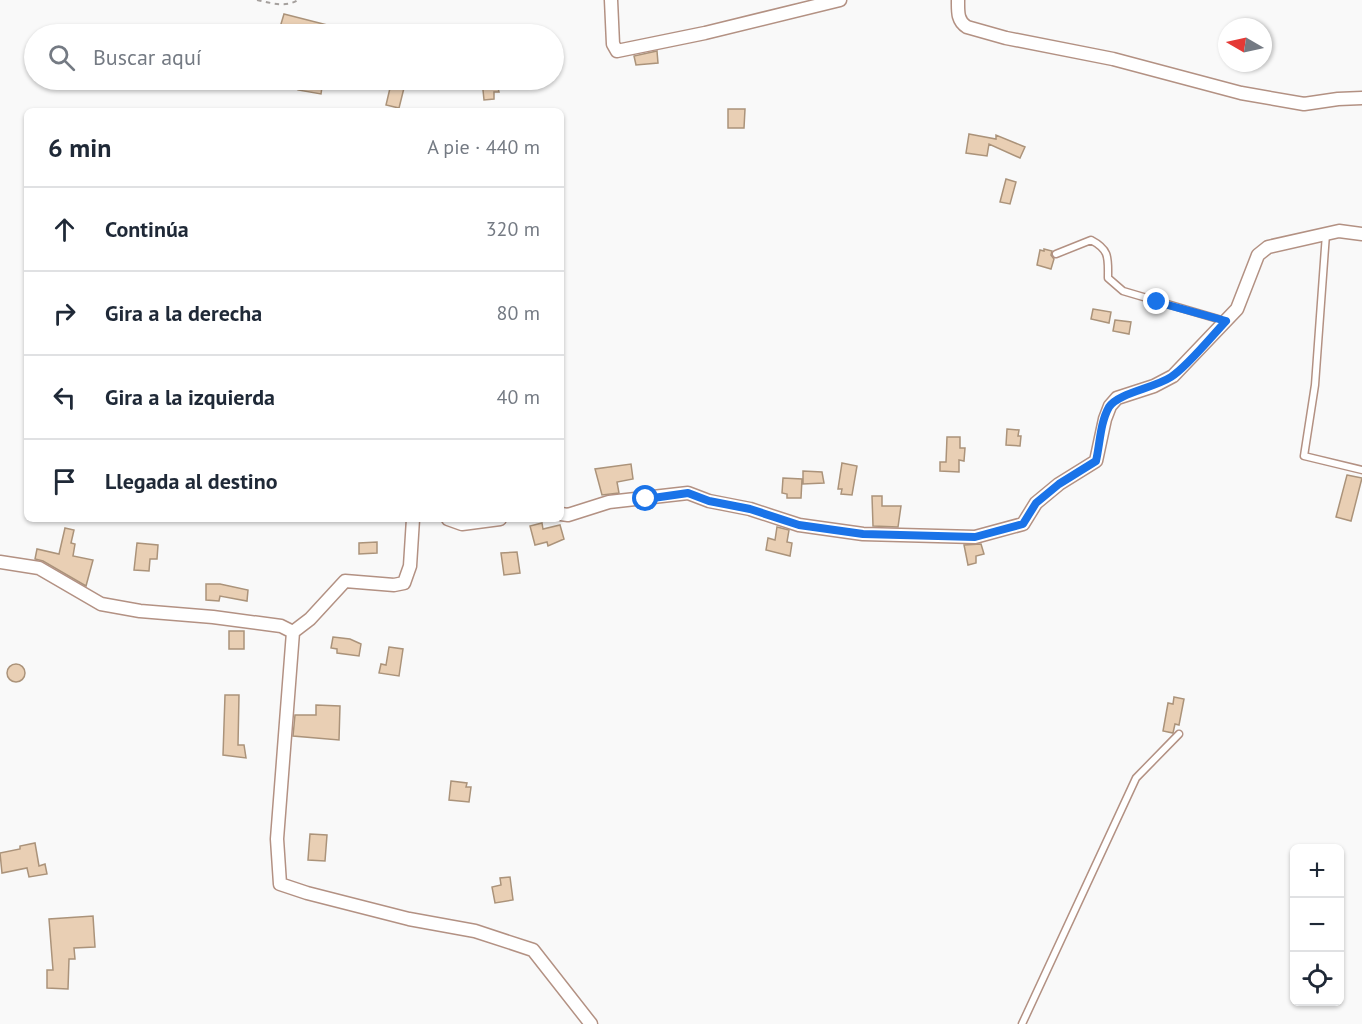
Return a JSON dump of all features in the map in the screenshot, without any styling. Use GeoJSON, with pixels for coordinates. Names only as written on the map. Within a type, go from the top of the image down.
{"type":"FeatureCollection","features":[{"type":"Feature","properties":{"kind":"street"},"geometry":{"type":"LineString","coordinates":[[611,0],[614,44],[617,51],[840,0]]}},
{"type":"Feature","properties":{"kind":"street"},"geometry":{"type":"LineString","coordinates":[[958,0],[959,18],[962,24],[1006,38],[1113,59],[1241,93],[1304,104],[1362,98]]}},
{"type":"Feature","properties":{"kind":"street"},"geometry":{"type":"LineString","coordinates":[[564,514],[609,502],[688,493],[709,501],[750,509],[799,525],[863,534],[975,537],[1023,524],[1036,503],[1059,484],[1096,461],[1105,418],[1110,406],[1117,398],[1155,386],[1173,376],[1237,309],[1258,255],[1268,247],[1339,231],[1362,234]]}},
{"type":"Feature","properties":{"kind":"street"},"geometry":{"type":"LineString","coordinates":[[413,522],[410,566],[404,582],[393,585],[345,581],[310,619],[293,632],[277,839],[280,884],[409,919],[475,931],[533,950],[591,1024]]}},
{"type":"Feature","properties":{"kind":"street"},"geometry":{"type":"LineString","coordinates":[[455,522],[462,525],[481,522]]}},
{"type":"Feature","properties":{"kind":"street"},"geometry":{"type":"LineString","coordinates":[[0,562],[39,567],[101,604],[140,611],[281,626],[293,632]]}},
{"type":"Feature","properties":{"kind":"lane"},"geometry":{"type":"LineString","coordinates":[[1326,234],[1315,385],[1304,456],[1362,470]]}},
{"type":"Feature","properties":{"kind":"lane"},"geometry":{"type":"LineString","coordinates":[[1056,254],[1090,240],[1101,245],[1107,254],[1108,278],[1123,291],[1226,321]]}},
{"type":"Feature","properties":{"kind":"lane"},"geometry":{"type":"LineString","coordinates":[[1022,1024],[1136,778],[1179,734]]}},
{"type":"Feature","properties":{"kind":"path"},"geometry":{"type":"LineString","coordinates":[[258,0],[281,5],[292,4],[298,0]]}},
{"type":"Feature","properties":{"kind":"building"},"geometry":{"type":"Polygon","coordinates":[[[284,14],[323,24],[281,24],[284,14]]]}},
{"type":"Feature","properties":{"kind":"building"},"geometry":{"type":"Polygon","coordinates":[[[657,51],[658,63],[636,65],[634,56],[657,51]]]}},
{"type":"Feature","properties":{"kind":"building"},"geometry":{"type":"Polygon","coordinates":[[[298,90],[322,90],[321,94],[298,90]]]}},
{"type":"Feature","properties":{"kind":"building"},"geometry":{"type":"Polygon","coordinates":[[[390,90],[404,90],[399,108],[386,105],[390,90]]]}},
{"type":"Feature","properties":{"kind":"building"},"geometry":{"type":"Polygon","coordinates":[[[483,90],[498,90],[499,92],[494,92],[494,99],[484,100],[483,90]]]}},
{"type":"Feature","properties":{"kind":"building"},"geometry":{"type":"Polygon","coordinates":[[[728,109],[745,109],[744,128],[728,128],[728,109]]]}},
{"type":"Feature","properties":{"kind":"building"},"geometry":{"type":"Polygon","coordinates":[[[969,134],[996,139],[996,135],[1025,147],[1020,158],[989,144],[987,156],[966,153],[969,134]]]}},
{"type":"Feature","properties":{"kind":"building"},"geometry":{"type":"Polygon","coordinates":[[[1006,179],[1016,182],[1010,204],[1000,202],[1006,179]]]}},
{"type":"Feature","properties":{"kind":"building"},"geometry":{"type":"Polygon","coordinates":[[[1044,249],[1052,251],[1051,255],[1054,259],[1051,269],[1037,265],[1040,250],[1044,251],[1044,249]]]}},
{"type":"Feature","properties":{"kind":"building"},"geometry":{"type":"Polygon","coordinates":[[[1093,309],[1111,312],[1109,323],[1091,319],[1093,309]]]}},
{"type":"Feature","properties":{"kind":"building"},"geometry":{"type":"Polygon","coordinates":[[[1115,320],[1131,322],[1129,334],[1113,331],[1115,320]]]}},
{"type":"Feature","properties":{"kind":"building"},"geometry":{"type":"Polygon","coordinates":[[[1007,429],[1019,430],[1020,446],[1006,445],[1007,429]]]}},
{"type":"Feature","properties":{"kind":"building"},"geometry":{"type":"Polygon","coordinates":[[[947,437],[960,437],[960,448],[965,448],[964,461],[959,460],[959,472],[940,471],[940,462],[946,462],[947,437]]]}},
{"type":"Feature","properties":{"kind":"building"},"geometry":{"type":"Polygon","coordinates":[[[842,463],[857,466],[852,495],[841,494],[842,489],[838,489],[842,463]]]}},
{"type":"Feature","properties":{"kind":"building"},"geometry":{"type":"Polygon","coordinates":[[[631,464],[633,479],[617,482],[619,493],[602,495],[595,469],[631,464]]]}},
{"type":"Feature","properties":{"kind":"building"},"geometry":{"type":"Polygon","coordinates":[[[803,471],[822,472],[824,483],[803,484],[803,471]]]}},
{"type":"Feature","properties":{"kind":"building"},"geometry":{"type":"Polygon","coordinates":[[[1347,475],[1362,478],[1351,521],[1336,517],[1347,475]]]}},
{"type":"Feature","properties":{"kind":"building"},"geometry":{"type":"Polygon","coordinates":[[[783,478],[802,479],[801,498],[787,498],[787,494],[782,493],[783,478]]]}},
{"type":"Feature","properties":{"kind":"building"},"geometry":{"type":"Polygon","coordinates":[[[872,496],[882,496],[882,506],[901,506],[898,527],[873,526],[872,496]]]}},
{"type":"Feature","properties":{"kind":"building"},"geometry":{"type":"Polygon","coordinates":[[[542,523],[543,529],[560,525],[564,539],[548,546],[547,542],[535,545],[530,526],[542,523]]]}},
{"type":"Feature","properties":{"kind":"building"},"geometry":{"type":"Polygon","coordinates":[[[777,527],[789,530],[787,542],[792,543],[790,556],[766,550],[768,538],[775,540],[777,527]]]}},
{"type":"Feature","properties":{"kind":"building"},"geometry":{"type":"Polygon","coordinates":[[[65,528],[74,530],[71,543],[75,544],[73,556],[93,560],[86,586],[43,561],[35,559],[37,549],[59,554],[65,528]]]}},
{"type":"Feature","properties":{"kind":"building"},"geometry":{"type":"Polygon","coordinates":[[[377,542],[377,553],[359,554],[359,543],[377,542]]]}},
{"type":"Feature","properties":{"kind":"building"},"geometry":{"type":"Polygon","coordinates":[[[137,543],[158,545],[157,559],[150,559],[149,571],[134,570],[137,543]]]}},
{"type":"Feature","properties":{"kind":"building"},"geometry":{"type":"Polygon","coordinates":[[[981,544],[984,554],[976,556],[976,563],[968,565],[964,545],[981,544]]]}},
{"type":"Feature","properties":{"kind":"building"},"geometry":{"type":"Polygon","coordinates":[[[517,552],[520,573],[504,575],[501,553],[517,552]]]}},
{"type":"Feature","properties":{"kind":"building"},"geometry":{"type":"Polygon","coordinates":[[[206,584],[220,584],[248,590],[247,601],[220,596],[219,601],[206,600],[206,584]]]}},
{"type":"Feature","properties":{"kind":"building"},"geometry":{"type":"Polygon","coordinates":[[[229,631],[244,631],[244,649],[229,649],[229,631]]]}},
{"type":"Feature","properties":{"kind":"building"},"geometry":{"type":"Polygon","coordinates":[[[333,637],[350,639],[361,644],[359,656],[337,653],[337,649],[331,648],[333,637]]]}},
{"type":"Feature","properties":{"kind":"building"},"geometry":{"type":"Polygon","coordinates":[[[389,647],[403,649],[399,676],[379,673],[381,664],[386,665],[389,647]]]}},
{"type":"Feature","properties":{"kind":"building"},"geometry":{"type":"Polygon","coordinates":[[[12,664],[20,664],[25,669],[23,680],[12,682],[7,677],[7,669],[12,664]]]}},
{"type":"Feature","properties":{"kind":"building"},"geometry":{"type":"Polygon","coordinates":[[[225,695],[239,695],[238,745],[244,745],[246,758],[223,755],[225,695]]]}},
{"type":"Feature","properties":{"kind":"building"},"geometry":{"type":"Polygon","coordinates":[[[1174,697],[1184,699],[1179,725],[1175,724],[1173,733],[1163,731],[1168,703],[1173,704],[1174,697]]]}},
{"type":"Feature","properties":{"kind":"building"},"geometry":{"type":"Polygon","coordinates":[[[316,705],[340,706],[339,740],[293,736],[295,715],[316,715],[316,705]]]}},
{"type":"Feature","properties":{"kind":"building"},"geometry":{"type":"Polygon","coordinates":[[[451,781],[467,783],[466,787],[471,787],[469,802],[449,800],[451,781]]]}},
{"type":"Feature","properties":{"kind":"building"},"geometry":{"type":"Polygon","coordinates":[[[310,834],[327,835],[325,861],[308,860],[310,834]]]}},
{"type":"Feature","properties":{"kind":"building"},"geometry":{"type":"Polygon","coordinates":[[[35,843],[39,866],[45,864],[47,874],[29,877],[27,868],[2,873],[0,853],[35,843]]]}},
{"type":"Feature","properties":{"kind":"building"},"geometry":{"type":"Polygon","coordinates":[[[510,877],[513,900],[495,903],[492,887],[501,885],[500,878],[510,877]]]}},
{"type":"Feature","properties":{"kind":"building"},"geometry":{"type":"Polygon","coordinates":[[[93,916],[95,947],[74,948],[75,959],[69,959],[68,989],[47,988],[47,970],[53,970],[49,919],[93,916]]]}},
{"type":"Feature","properties":{"kind":"route"},"geometry":{"type":"LineString","coordinates":[[646,499],[688,493],[709,501],[750,509],[799,525],[863,534],[975,537],[1023,524],[1036,503],[1059,484],[1096,461],[1105,418],[1110,406],[1117,398],[1155,386],[1173,376],[1226,321],[1157,302]]}}]}
